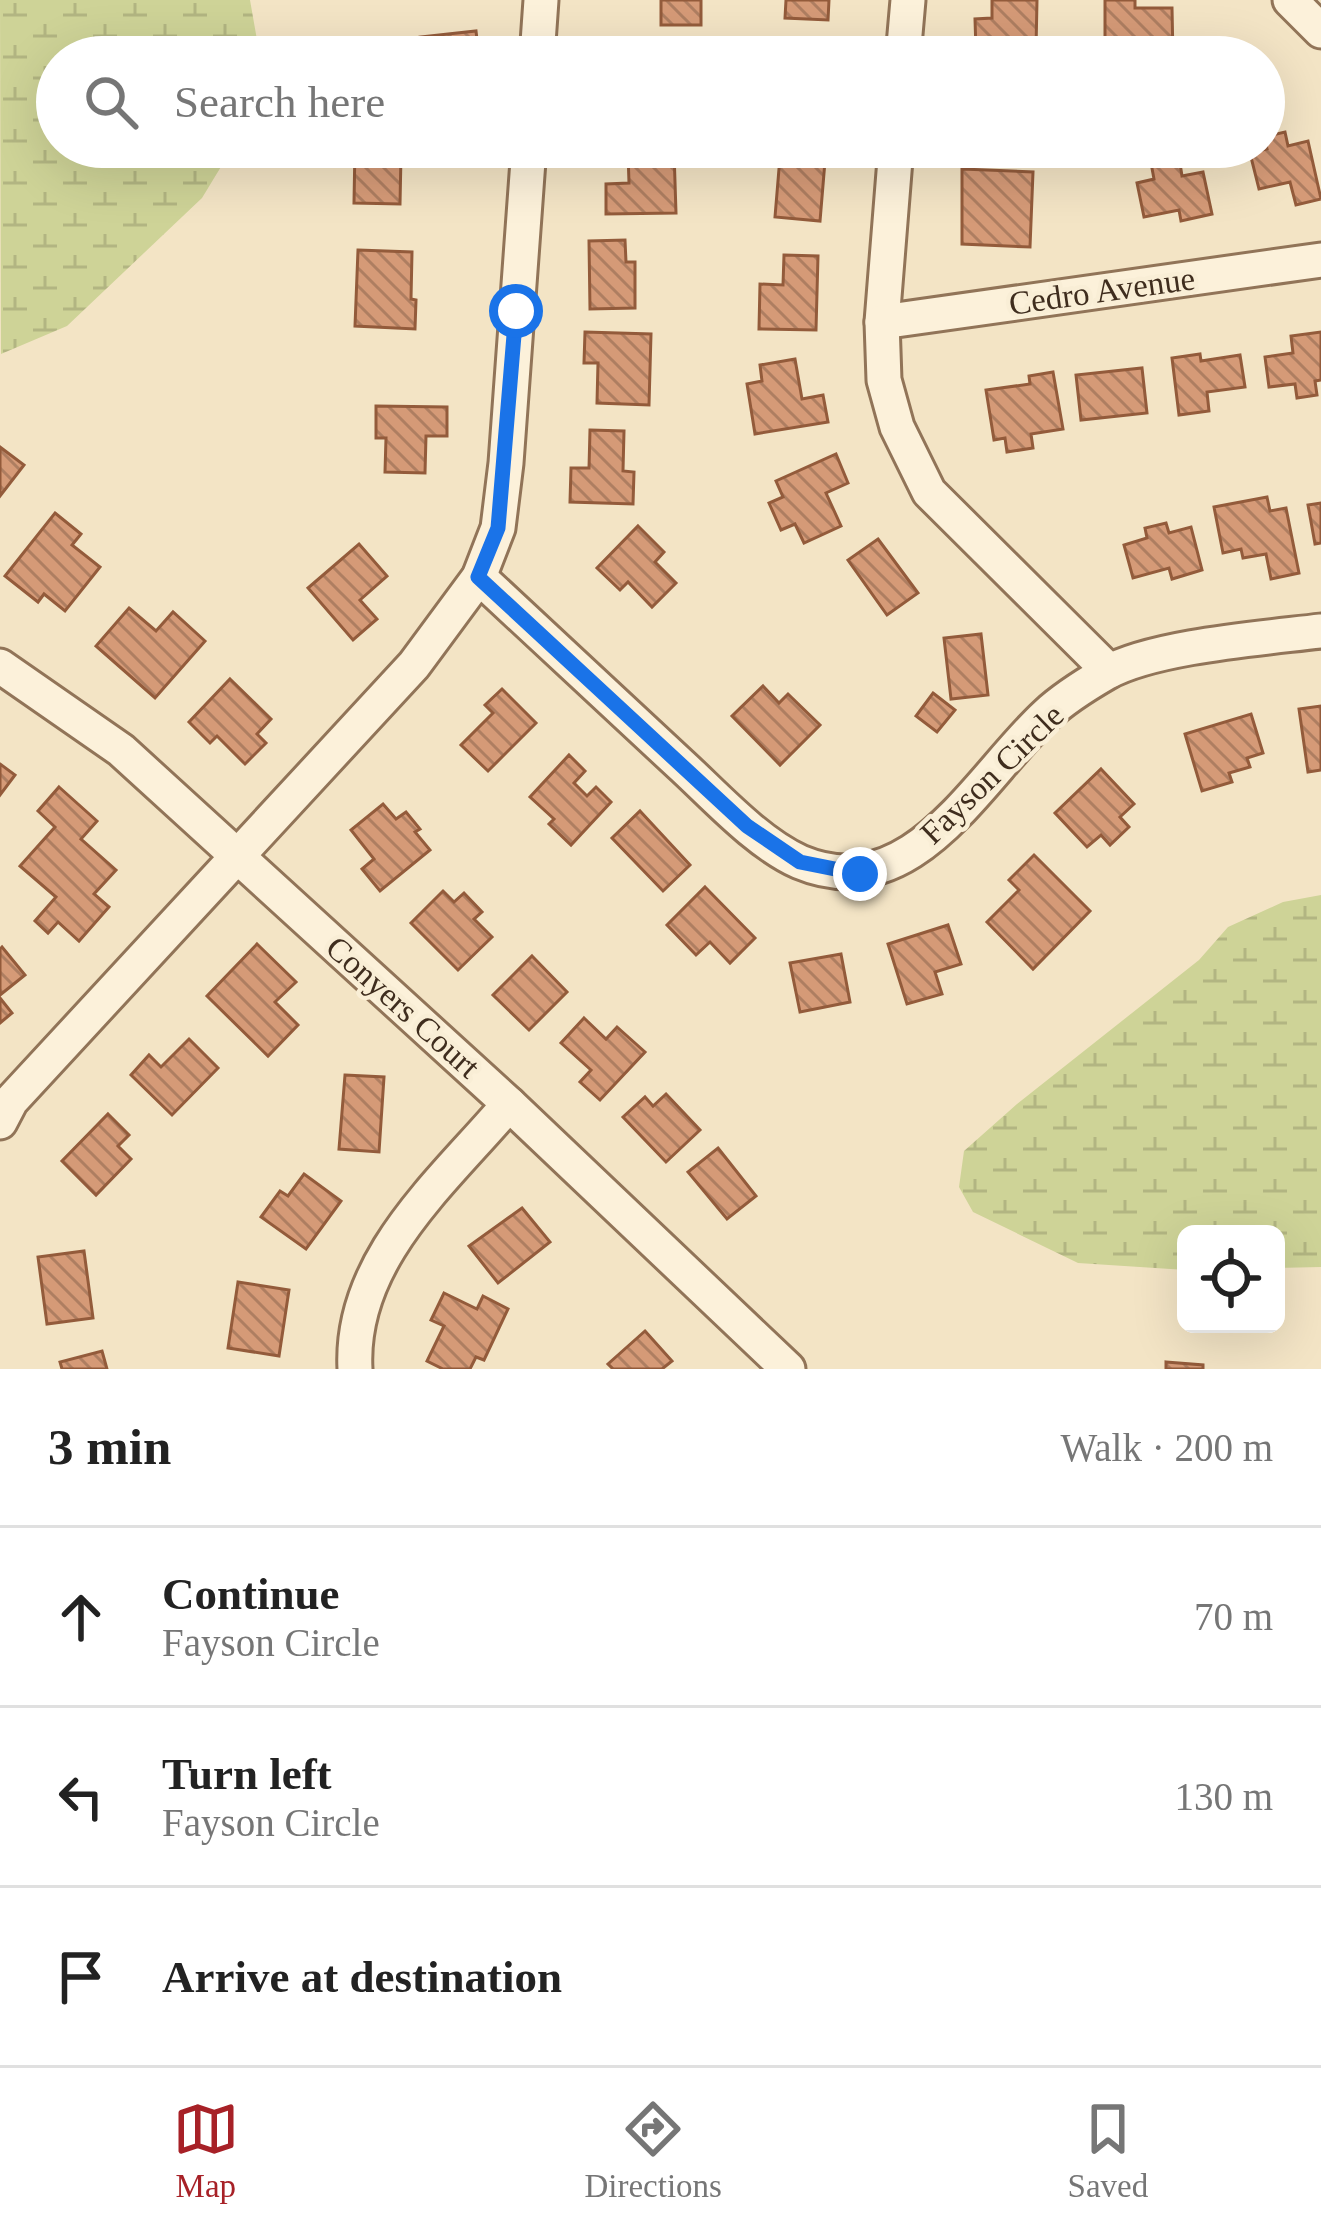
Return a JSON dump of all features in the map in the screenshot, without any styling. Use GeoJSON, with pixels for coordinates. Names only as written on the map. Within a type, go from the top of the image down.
{"type":"FeatureCollection","features":[{"type":"Feature","properties":{"kind":"street"},"geometry":{"type":"LineString","coordinates":[[538,36],[541,0]]}},
{"type":"Feature","properties":{"kind":"street"},"geometry":{"type":"LineString","coordinates":[[905,36],[908,0]]}},
{"type":"Feature","properties":{"kind":"street"},"geometry":{"type":"LineString","coordinates":[[1290,0],[1321,32]]}},
{"type":"Feature","properties":{"kind":"street"},"geometry":{"type":"LineString","coordinates":[[0,1122],[11,1101],[414,665],[478,577],[498,528],[528,168]]}},
{"type":"Feature","properties":{"kind":"street"},"geometry":{"type":"LineString","coordinates":[[894,168],[882,322],[888,396],[897,427],[929,492],[1108,671]]}},
{"type":"Feature","properties":{"kind":"street","name":"Cedro Avenue"},"geometry":{"type":"LineString","coordinates":[[882,322],[1321,260]]}},
{"type":"Feature","properties":{"kind":"street","name":"Fayson Circle"},"geometry":{"type":"LineString","coordinates":[[478,577],[747,826],[800,862],[860,874],[905,858],[953,817],[1048,712],[1108,671],[1226,643],[1321,631]]}},
{"type":"Feature","properties":{"kind":"street","name":"Conyers Court"},"geometry":{"type":"LineString","coordinates":[[0,666],[122,750],[509,1104],[774,1364]]}},
{"type":"Feature","properties":{"kind":"street"},"geometry":{"type":"LineString","coordinates":[[356,1369],[354,1347],[364,1294],[387,1247],[509,1104]]}},
{"type":"Feature","properties":{"kind":"green space"},"geometry":{"type":"Polygon","coordinates":[[[0,0],[250,0],[256,36],[36,36],[36,168],[220,168],[202,198],[67,326],[1,354],[0,0]]]}},
{"type":"Feature","properties":{"kind":"green space"},"geometry":{"type":"Polygon","coordinates":[[[1321,895],[1321,1267],[1285,1268],[1285,1225],[1177,1225],[1177,1269],[1078,1263],[973,1212],[959,1187],[964,1151],[1199,960],[1228,927],[1283,902],[1321,895]]]}},
{"type":"Feature","properties":{"kind":"building"},"geometry":{"type":"Polygon","coordinates":[[[661,0],[701,0],[701,25],[661,25],[661,0]]]}},
{"type":"Feature","properties":{"kind":"building"},"geometry":{"type":"Polygon","coordinates":[[[786,0],[829,0],[828,20],[785,18],[786,0]]]}},
{"type":"Feature","properties":{"kind":"building"},"geometry":{"type":"Polygon","coordinates":[[[992,0],[1037,0],[1036,36],[976,36],[975,19],[992,18],[992,0]]]}},
{"type":"Feature","properties":{"kind":"building"},"geometry":{"type":"Polygon","coordinates":[[[1105,0],[1135,0],[1135,8],[1172,8],[1173,36],[1105,36],[1105,0]]]}},
{"type":"Feature","properties":{"kind":"building"},"geometry":{"type":"Polygon","coordinates":[[[476,31],[477,36],[429,36],[476,31]]]}},
{"type":"Feature","properties":{"kind":"building"},"geometry":{"type":"Polygon","coordinates":[[[1285,132],[1288,146],[1308,141],[1321,199],[1296,205],[1290,182],[1259,189],[1254,168],[1285,168],[1285,132]]]}},
{"type":"Feature","properties":{"kind":"building"},"geometry":{"type":"Polygon","coordinates":[[[355,168],[401,168],[400,204],[354,203],[355,168]]]}},
{"type":"Feature","properties":{"kind":"building"},"geometry":{"type":"Polygon","coordinates":[[[629,168],[675,168],[676,213],[606,214],[606,184],[629,183],[629,168]]]}},
{"type":"Feature","properties":{"kind":"building"},"geometry":{"type":"Polygon","coordinates":[[[779,168],[824,168],[820,221],[775,217],[779,168]]]}},
{"type":"Feature","properties":{"kind":"building"},"geometry":{"type":"Polygon","coordinates":[[[1152,168],[1181,168],[1182,176],[1203,172],[1212,214],[1181,221],[1179,210],[1144,217],[1137,183],[1154,179],[1152,168]]]}},
{"type":"Feature","properties":{"kind":"building"},"geometry":{"type":"Polygon","coordinates":[[[962,169],[1033,172],[1030,247],[962,244],[962,169]]]}},
{"type":"Feature","properties":{"kind":"building"},"geometry":{"type":"Polygon","coordinates":[[[625,240],[626,262],[635,262],[635,308],[590,309],[589,241],[625,240]]]}},
{"type":"Feature","properties":{"kind":"building"},"geometry":{"type":"Polygon","coordinates":[[[358,250],[412,252],[415,329],[355,326],[358,250]]]}},
{"type":"Feature","properties":{"kind":"building"},"geometry":{"type":"Polygon","coordinates":[[[784,255],[818,256],[816,330],[759,329],[760,284],[783,285],[784,255]]]}},
{"type":"Feature","properties":{"kind":"building"},"geometry":{"type":"Polygon","coordinates":[[[585,332],[651,334],[649,405],[597,403],[598,363],[584,363],[585,332]]]}},
{"type":"Feature","properties":{"kind":"building"},"geometry":{"type":"Polygon","coordinates":[[[1321,332],[1317,395],[1297,398],[1295,384],[1269,387],[1265,357],[1293,353],[1291,336],[1321,332]]]}},
{"type":"Feature","properties":{"kind":"building"},"geometry":{"type":"Polygon","coordinates":[[[1200,354],[1201,361],[1240,355],[1245,387],[1207,392],[1209,411],[1179,415],[1172,358],[1200,354]]]}},
{"type":"Feature","properties":{"kind":"building"},"geometry":{"type":"Polygon","coordinates":[[[795,359],[802,399],[823,395],[828,422],[755,434],[747,384],[762,381],[760,365],[795,359]]]}},
{"type":"Feature","properties":{"kind":"building"},"geometry":{"type":"Polygon","coordinates":[[[1142,368],[1147,413],[1081,420],[1076,375],[1142,368]]]}},
{"type":"Feature","properties":{"kind":"building"},"geometry":{"type":"Polygon","coordinates":[[[1053,372],[1063,429],[1031,434],[1033,448],[1007,452],[1005,438],[994,440],[986,390],[1030,384],[1029,376],[1053,372]]]}},
{"type":"Feature","properties":{"kind":"building"},"geometry":{"type":"Polygon","coordinates":[[[376,406],[447,407],[447,436],[426,436],[425,473],[385,472],[386,438],[376,438],[376,406]]]}},
{"type":"Feature","properties":{"kind":"building"},"geometry":{"type":"Polygon","coordinates":[[[590,430],[624,431],[623,471],[634,472],[633,504],[570,502],[571,468],[589,468],[590,430]]]}},
{"type":"Feature","properties":{"kind":"building"},"geometry":{"type":"Polygon","coordinates":[[[0,447],[24,465],[0,496],[0,447]]]}},
{"type":"Feature","properties":{"kind":"building"},"geometry":{"type":"Polygon","coordinates":[[[836,454],[848,483],[826,493],[841,526],[804,543],[795,524],[781,530],[769,503],[783,497],[776,481],[836,454]]]}},
{"type":"Feature","properties":{"kind":"building"},"geometry":{"type":"Polygon","coordinates":[[[1267,497],[1270,511],[1286,508],[1299,573],[1271,579],[1266,554],[1243,558],[1241,549],[1223,553],[1214,507],[1267,497]]]}},
{"type":"Feature","properties":{"kind":"building"},"geometry":{"type":"Polygon","coordinates":[[[1321,503],[1321,543],[1315,544],[1308,505],[1321,503]]]}},
{"type":"Feature","properties":{"kind":"building"},"geometry":{"type":"Polygon","coordinates":[[[55,513],[81,534],[72,545],[100,567],[65,611],[44,594],[38,602],[5,576],[55,513]]]}},
{"type":"Feature","properties":{"kind":"building"},"geometry":{"type":"Polygon","coordinates":[[[1166,523],[1169,533],[1191,527],[1202,570],[1172,579],[1169,568],[1133,578],[1124,545],[1147,538],[1145,528],[1166,523]]]}},
{"type":"Feature","properties":{"kind":"building"},"geometry":{"type":"Polygon","coordinates":[[[638,526],[664,552],[655,562],[676,583],[652,607],[628,582],[620,590],[597,568],[638,526]]]}},
{"type":"Feature","properties":{"kind":"building"},"geometry":{"type":"Polygon","coordinates":[[[878,539],[918,593],[887,615],[848,560],[878,539]]]}},
{"type":"Feature","properties":{"kind":"building"},"geometry":{"type":"Polygon","coordinates":[[[359,544],[387,576],[360,600],[377,619],[353,640],[308,588],[359,544]]]}},
{"type":"Feature","properties":{"kind":"building"},"geometry":{"type":"Polygon","coordinates":[[[129,608],[156,631],[173,612],[205,641],[155,698],[96,646],[129,608]]]}},
{"type":"Feature","properties":{"kind":"building"},"geometry":{"type":"Polygon","coordinates":[[[981,634],[988,695],[951,699],[944,638],[981,634]]]}},
{"type":"Feature","properties":{"kind":"building"},"geometry":{"type":"Polygon","coordinates":[[[230,679],[271,719],[257,734],[266,743],[245,764],[217,736],[210,743],[189,722],[230,679]]]}},
{"type":"Feature","properties":{"kind":"building"},"geometry":{"type":"Polygon","coordinates":[[[763,686],[779,703],[788,694],[820,725],[780,765],[732,716],[763,686]]]}},
{"type":"Feature","properties":{"kind":"building"},"geometry":{"type":"Polygon","coordinates":[[[502,689],[536,723],[488,771],[461,745],[493,713],[485,705],[502,689]]]}},
{"type":"Feature","properties":{"kind":"building"},"geometry":{"type":"Polygon","coordinates":[[[933,693],[955,710],[937,732],[916,716],[933,693]]]}},
{"type":"Feature","properties":{"kind":"building"},"geometry":{"type":"Polygon","coordinates":[[[1321,706],[1321,770],[1308,772],[1299,709],[1321,706]]]}},
{"type":"Feature","properties":{"kind":"building"},"geometry":{"type":"Polygon","coordinates":[[[1251,714],[1263,753],[1247,758],[1250,767],[1229,773],[1232,782],[1202,791],[1185,734],[1251,714]]]}},
{"type":"Feature","properties":{"kind":"building"},"geometry":{"type":"Polygon","coordinates":[[[569,755],[585,771],[574,783],[587,796],[596,787],[611,802],[571,845],[549,824],[554,819],[530,797],[569,755]]]}},
{"type":"Feature","properties":{"kind":"building"},"geometry":{"type":"Polygon","coordinates":[[[0,764],[15,775],[0,795],[0,764]]]}},
{"type":"Feature","properties":{"kind":"building"},"geometry":{"type":"Polygon","coordinates":[[[1101,769],[1134,804],[1120,817],[1129,827],[1110,845],[1101,835],[1087,847],[1055,813],[1101,769]]]}},
{"type":"Feature","properties":{"kind":"building"},"geometry":{"type":"Polygon","coordinates":[[[59,787],[97,821],[81,839],[116,870],[94,894],[109,907],[79,941],[58,922],[48,933],[35,921],[56,897],[20,866],[55,827],[38,811],[59,787]]]}},
{"type":"Feature","properties":{"kind":"building"},"geometry":{"type":"Polygon","coordinates":[[[383,804],[396,819],[406,812],[430,850],[380,891],[362,869],[374,859],[351,830],[383,804]]]}},
{"type":"Feature","properties":{"kind":"building"},"geometry":{"type":"Polygon","coordinates":[[[640,811],[690,865],[663,891],[612,838],[640,811]]]}},
{"type":"Feature","properties":{"kind":"building"},"geometry":{"type":"Polygon","coordinates":[[[1034,855],[1090,911],[1033,969],[987,922],[1019,890],[1009,880],[1034,855]]]}},
{"type":"Feature","properties":{"kind":"building"},"geometry":{"type":"Polygon","coordinates":[[[705,887],[755,938],[730,963],[710,942],[696,955],[667,925],[705,887]]]}},
{"type":"Feature","properties":{"kind":"building"},"geometry":{"type":"Polygon","coordinates":[[[443,891],[454,902],[464,893],[482,912],[474,919],[492,937],[458,970],[411,923],[443,891]]]}},
{"type":"Feature","properties":{"kind":"building"},"geometry":{"type":"Polygon","coordinates":[[[948,925],[961,964],[935,972],[942,994],[907,1004],[888,944],[948,925]]]}},
{"type":"Feature","properties":{"kind":"building"},"geometry":{"type":"Polygon","coordinates":[[[257,944],[296,982],[275,1002],[298,1025],[268,1056],[207,996],[257,944]]]}},
{"type":"Feature","properties":{"kind":"building"},"geometry":{"type":"Polygon","coordinates":[[[0,949],[25,975],[0,995],[0,949]]]}},
{"type":"Feature","properties":{"kind":"building"},"geometry":{"type":"Polygon","coordinates":[[[841,954],[850,1002],[800,1012],[790,963],[841,954]]]}},
{"type":"Feature","properties":{"kind":"building"},"geometry":{"type":"Polygon","coordinates":[[[532,956],[567,992],[529,1030],[493,995],[532,956]]]}},
{"type":"Feature","properties":{"kind":"building"},"geometry":{"type":"Polygon","coordinates":[[[0,998],[12,1013],[0,1023],[0,998]]]}},
{"type":"Feature","properties":{"kind":"building"},"geometry":{"type":"Polygon","coordinates":[[[584,1018],[606,1039],[617,1027],[645,1052],[600,1100],[580,1082],[591,1070],[561,1043],[584,1018]]]}},
{"type":"Feature","properties":{"kind":"building"},"geometry":{"type":"Polygon","coordinates":[[[189,1039],[218,1068],[172,1115],[131,1075],[149,1055],[161,1067],[189,1039]]]}},
{"type":"Feature","properties":{"kind":"building"},"geometry":{"type":"Polygon","coordinates":[[[345,1075],[384,1077],[379,1152],[339,1149],[345,1075]]]}},
{"type":"Feature","properties":{"kind":"building"},"geometry":{"type":"Polygon","coordinates":[[[666,1094],[700,1130],[666,1162],[623,1117],[645,1097],[653,1106],[666,1094]]]}},
{"type":"Feature","properties":{"kind":"building"},"geometry":{"type":"Polygon","coordinates":[[[108,1114],[129,1135],[118,1146],[131,1159],[96,1195],[62,1161],[108,1114]]]}},
{"type":"Feature","properties":{"kind":"building"},"geometry":{"type":"Polygon","coordinates":[[[718,1148],[756,1196],[727,1219],[688,1172],[718,1148]]]}},
{"type":"Feature","properties":{"kind":"building"},"geometry":{"type":"Polygon","coordinates":[[[304,1174],[341,1201],[306,1249],[261,1217],[280,1191],[288,1196],[304,1174]]]}},
{"type":"Feature","properties":{"kind":"building"},"geometry":{"type":"Polygon","coordinates":[[[522,1208],[550,1242],[498,1283],[469,1246],[522,1208]]]}},
{"type":"Feature","properties":{"kind":"building"},"geometry":{"type":"Polygon","coordinates":[[[84,1251],[93,1318],[47,1324],[38,1257],[84,1251]]]}},
{"type":"Feature","properties":{"kind":"building"},"geometry":{"type":"Polygon","coordinates":[[[238,1282],[289,1290],[279,1356],[228,1348],[238,1282]]]}},
{"type":"Feature","properties":{"kind":"building"},"geometry":{"type":"Polygon","coordinates":[[[444,1293],[477,1309],[483,1296],[508,1309],[484,1360],[476,1357],[470,1369],[443,1369],[427,1361],[444,1326],[431,1320],[444,1293]]]}},
{"type":"Feature","properties":{"kind":"building"},"geometry":{"type":"Polygon","coordinates":[[[645,1331],[672,1361],[662,1369],[613,1369],[608,1364],[645,1331]]]}},
{"type":"Feature","properties":{"kind":"building"},"geometry":{"type":"Polygon","coordinates":[[[102,1351],[107,1369],[62,1369],[60,1362],[102,1351]]]}},
{"type":"Feature","properties":{"kind":"building"},"geometry":{"type":"Polygon","coordinates":[[[1166,1362],[1203,1365],[1203,1369],[1166,1369],[1166,1362]]]}},
{"type":"Feature","properties":{"kind":"route"},"geometry":{"type":"LineString","coordinates":[[516,311],[498,528],[478,577],[747,826],[800,862],[860,874]]}}]}
